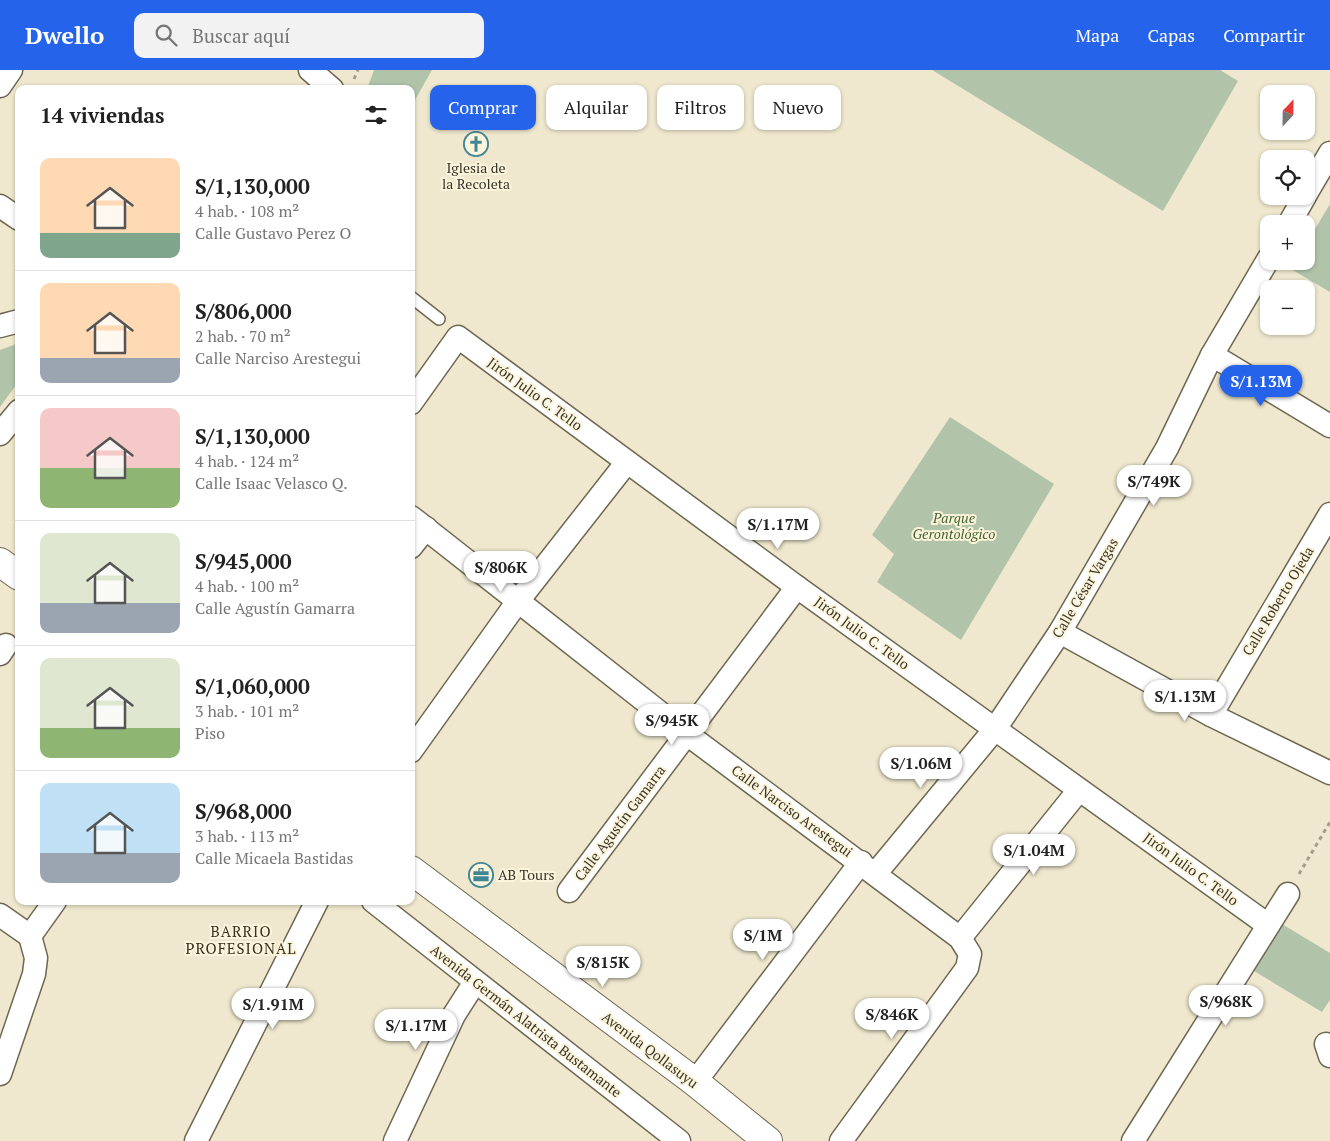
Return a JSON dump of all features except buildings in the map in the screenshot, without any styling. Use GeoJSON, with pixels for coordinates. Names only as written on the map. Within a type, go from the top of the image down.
{"type":"FeatureCollection","features":[{"type":"Feature","properties":{"kind":"street"},"geometry":{"type":"LineString","coordinates":[[0,86],[11,70]]}},
{"type":"Feature","properties":{"kind":"street"},"geometry":{"type":"LineString","coordinates":[[310,70],[327,85]]}},
{"type":"Feature","properties":{"kind":"street"},"geometry":{"type":"LineString","coordinates":[[1315,180],[1330,154]]}},
{"type":"Feature","properties":{"kind":"street"},"geometry":{"type":"LineString","coordinates":[[0,206],[15,217]]}},
{"type":"Feature","properties":{"kind":"street","name":"Calle César Vargas"},"geometry":{"type":"LineString","coordinates":[[694,1082],[868,868],[996,729],[1060,632],[1167,448],[1212,355],[1262,270]]}},
{"type":"Feature","properties":{"kind":"street"},"geometry":{"type":"LineString","coordinates":[[0,326],[15,322]]}},
{"type":"Feature","properties":{"kind":"street","name":"Jirón Julio C. Tello"},"geometry":{"type":"LineString","coordinates":[[415,397],[458,337],[797,587],[1268,925]]}},
{"type":"Feature","properties":{"kind":"street"},"geometry":{"type":"LineString","coordinates":[[1212,355],[1330,426]]}},
{"type":"Feature","properties":{"kind":"street"},"geometry":{"type":"LineString","coordinates":[[0,434],[15,416]]}},
{"type":"Feature","properties":{"kind":"street"},"geometry":{"type":"LineString","coordinates":[[415,745],[518,601],[627,462]]}},
{"type":"Feature","properties":{"kind":"street","name":"Calle Roberto Ojeda"},"geometry":{"type":"LineString","coordinates":[[1211,715],[1330,514]]}},
{"type":"Feature","properties":{"kind":"street","name":"Calle Narciso Arestegui"},"geometry":{"type":"LineString","coordinates":[[418,523],[687,734],[960,938]]}},
{"type":"Feature","properties":{"kind":"street"},"geometry":{"type":"LineString","coordinates":[[0,562],[15,573]]}},
{"type":"Feature","properties":{"kind":"street","name":"Calle Agustín Gamarra"},"geometry":{"type":"LineString","coordinates":[[569,891],[797,587]]}},
{"type":"Feature","properties":{"kind":"street"},"geometry":{"type":"LineString","coordinates":[[1060,632],[1211,715],[1330,773]]}},
{"type":"Feature","properties":{"kind":"street"},"geometry":{"type":"LineString","coordinates":[[841,1141],[967,968],[970,954],[960,938],[1079,790]]}},
{"type":"Feature","properties":{"kind":"street","name":"Avenida Qollasuyu"},"geometry":{"type":"LineString","coordinates":[[415,873],[694,1082],[768,1141]]}},
{"type":"Feature","properties":{"kind":"street"},"geometry":{"type":"LineString","coordinates":[[1133,1141],[1288,894]]}},
{"type":"Feature","properties":{"kind":"street"},"geometry":{"type":"LineString","coordinates":[[30,936],[52,905]]}},
{"type":"Feature","properties":{"kind":"street"},"geometry":{"type":"LineString","coordinates":[[196,1141],[315,905]]}},
{"type":"Feature","properties":{"kind":"street","name":"Avenida Germán Alatrista Bustamante"},"geometry":{"type":"LineString","coordinates":[[378,905],[679,1141]]}},
{"type":"Feature","properties":{"kind":"street"},"geometry":{"type":"LineString","coordinates":[[0,915],[30,936],[36,958],[34,974],[0,1074]]}},
{"type":"Feature","properties":{"kind":"street"},"geometry":{"type":"LineString","coordinates":[[395,1141],[454,1015],[475,982]]}},
{"type":"Feature","properties":{"kind":"lane"},"geometry":{"type":"LineString","coordinates":[[415,300],[439,319]]}},
{"type":"Feature","properties":{"kind":"path"},"geometry":{"type":"LineString","coordinates":[[1288,894],[1330,822]]}},
{"type":"Feature","properties":{"kind":"green space"},"geometry":{"type":"Polygon","coordinates":[[[374,70],[432,70],[415,100],[415,85],[368,85],[374,70]]]}},
{"type":"Feature","properties":{"kind":"green space"},"geometry":{"type":"Polygon","coordinates":[[[932,70],[1220,70],[1238,81],[1163,211],[932,70]]]}},
{"type":"Feature","properties":{"kind":"green space"},"geometry":{"type":"Polygon","coordinates":[[[1330,204],[1330,292],[1315,283],[1315,280],[1310,280],[1293,270],[1315,270],[1315,229],[1330,204]]]}},
{"type":"Feature","properties":{"kind":"green space"},"geometry":{"type":"Polygon","coordinates":[[[15,344],[15,386],[0,407],[0,350],[15,344]]]}},
{"type":"Feature","properties":{"kind":"green space","name":"Parque Gerontológico"},"geometry":{"type":"Polygon","coordinates":[[[950,417],[1054,484],[961,640],[877,582],[894,554],[872,535],[950,417]]]}},
{"type":"Feature","properties":{"kind":"green space"},"geometry":{"type":"Polygon","coordinates":[[[1282,924],[1330,953],[1330,1000],[1322,1012],[1254,971],[1282,924]]]}},
{"type":"Feature","properties":{"kind":"place","name":"Iglesia de la Recoleta"},"geometry":{"type":"Point","coordinates":[476,144]}},
{"type":"Feature","properties":{"kind":"place","name":"AB Tours"},"geometry":{"type":"Point","coordinates":[481,875]}},
{"type":"Feature","properties":{"kind":"district","name":"BARRIO PROFESIONAL"},"geometry":{"type":"Point","coordinates":[241,940]}}]}
